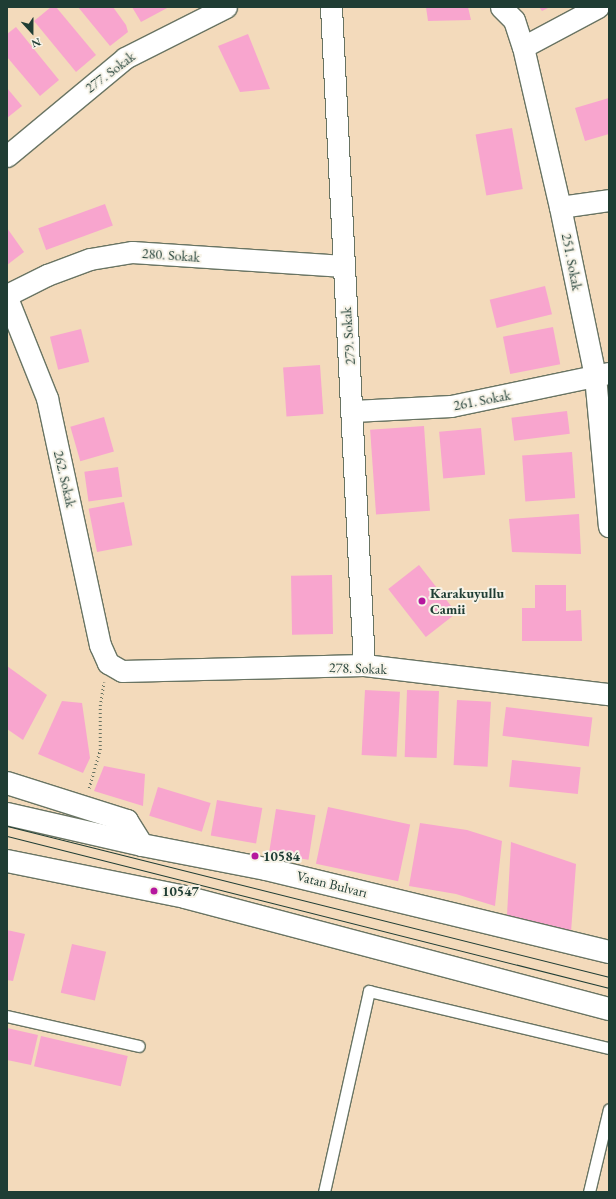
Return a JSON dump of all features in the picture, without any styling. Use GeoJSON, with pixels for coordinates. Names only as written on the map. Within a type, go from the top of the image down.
{"type":"FeatureCollection","features":[{"type":"Feature","properties":{"kind":"main road"},"geometry":{"type":"LineString","coordinates":[[7,783],[127,822],[142,845]]}},
{"type":"Feature","properties":{"kind":"main road","name":"Vatan Bulvarı"},"geometry":{"type":"LineString","coordinates":[[7,814],[142,845],[266,869],[609,952]]}},
{"type":"Feature","properties":{"kind":"main road"},"geometry":{"type":"LineString","coordinates":[[7,861],[186,897],[609,1009]]}},
{"type":"Feature","properties":{"kind":"street","name":"277. Sokak"},"geometry":{"type":"LineString","coordinates":[[7,156],[125,58],[226,7]]}},
{"type":"Feature","properties":{"kind":"street","name":"279. Sokak"},"geometry":{"type":"LineString","coordinates":[[331,7],[353,411],[364,665]]}},
{"type":"Feature","properties":{"kind":"street","name":"251. Sokak"},"geometry":{"type":"LineString","coordinates":[[501,7],[514,20],[523,47],[560,207],[602,375],[609,526]]}},
{"type":"Feature","properties":{"kind":"street"},"geometry":{"type":"LineString","coordinates":[[523,47],[598,7]]}},
{"type":"Feature","properties":{"kind":"street"},"geometry":{"type":"LineString","coordinates":[[560,207],[609,200]]}},
{"type":"Feature","properties":{"kind":"street","name":"280. Sokak"},"geometry":{"type":"LineString","coordinates":[[7,295],[47,275],[90,260],[132,252],[344,266]]}},
{"type":"Feature","properties":{"kind":"street","name":"262. Sokak"},"geometry":{"type":"LineString","coordinates":[[7,298],[47,398],[100,645],[108,664]]}},
{"type":"Feature","properties":{"kind":"street","name":"261. Sokak"},"geometry":{"type":"LineString","coordinates":[[353,411],[451,406],[602,375]]}},
{"type":"Feature","properties":{"kind":"street","name":"278. Sokak"},"geometry":{"type":"LineString","coordinates":[[108,664],[122,671],[364,665],[609,694]]}},
{"type":"Feature","properties":{"kind":"lane"},"geometry":{"type":"LineString","coordinates":[[324,1192],[369,991],[609,1048]]}},
{"type":"Feature","properties":{"kind":"lane"},"geometry":{"type":"LineString","coordinates":[[7,1016],[139,1046]]}},
{"type":"Feature","properties":{"kind":"lane"},"geometry":{"type":"LineString","coordinates":[[589,1192],[609,1109]]}},
{"type":"Feature","properties":{"kind":"path"},"geometry":{"type":"LineString","coordinates":[[84,807],[100,750],[100,706],[108,664]]}},
{"type":"Feature","properties":{"kind":"building"},"geometry":{"type":"Polygon","coordinates":[[[51,7],[56,7],[96,55],[76,72],[34,21],[51,7]]]}},
{"type":"Feature","properties":{"kind":"building"},"geometry":{"type":"Polygon","coordinates":[[[78,7],[113,7],[126,25],[128,32],[110,46],[78,7]]]}},
{"type":"Feature","properties":{"kind":"building"},"geometry":{"type":"Polygon","coordinates":[[[132,7],[169,7],[141,22],[132,7]]]}},
{"type":"Feature","properties":{"kind":"building"},"geometry":{"type":"Polygon","coordinates":[[[426,7],[468,7],[471,20],[428,21],[426,7]]]}},
{"type":"Feature","properties":{"kind":"building"},"geometry":{"type":"Polygon","coordinates":[[[539,7],[550,7],[542,11],[539,7]]]}},
{"type":"Feature","properties":{"kind":"building"},"geometry":{"type":"Polygon","coordinates":[[[16,27],[59,80],[40,96],[7,57],[7,34],[16,27]]]}},
{"type":"Feature","properties":{"kind":"building"},"geometry":{"type":"Polygon","coordinates":[[[248,34],[270,89],[240,92],[218,46],[248,34]]]}},
{"type":"Feature","properties":{"kind":"building"},"geometry":{"type":"Polygon","coordinates":[[[7,88],[22,106],[7,118],[7,88]]]}},
{"type":"Feature","properties":{"kind":"building"},"geometry":{"type":"Polygon","coordinates":[[[609,98],[609,134],[585,141],[575,108],[609,98]]]}},
{"type":"Feature","properties":{"kind":"building"},"geometry":{"type":"Polygon","coordinates":[[[512,128],[523,189],[486,195],[476,134],[512,128]]]}},
{"type":"Feature","properties":{"kind":"building"},"geometry":{"type":"Polygon","coordinates":[[[105,204],[113,226],[46,250],[38,228],[105,204]]]}},
{"type":"Feature","properties":{"kind":"building"},"geometry":{"type":"Polygon","coordinates":[[[7,228],[24,252],[7,265],[7,228]]]}},
{"type":"Feature","properties":{"kind":"building"},"geometry":{"type":"Polygon","coordinates":[[[545,286],[552,314],[497,328],[490,300],[545,286]]]}},
{"type":"Feature","properties":{"kind":"building"},"geometry":{"type":"Polygon","coordinates":[[[553,327],[560,364],[510,374],[503,337],[553,327]]]}},
{"type":"Feature","properties":{"kind":"building"},"geometry":{"type":"Polygon","coordinates":[[[81,329],[89,362],[58,370],[50,337],[81,329]]]}},
{"type":"Feature","properties":{"kind":"building"},"geometry":{"type":"Polygon","coordinates":[[[320,365],[323,414],[287,416],[283,368],[320,365]]]}},
{"type":"Feature","properties":{"kind":"building"},"geometry":{"type":"Polygon","coordinates":[[[567,411],[570,434],[514,441],[511,418],[567,411]]]}},
{"type":"Feature","properties":{"kind":"building"},"geometry":{"type":"Polygon","coordinates":[[[104,417],[114,452],[80,461],[70,427],[104,417]]]}},
{"type":"Feature","properties":{"kind":"building"},"geometry":{"type":"Polygon","coordinates":[[[424,426],[430,511],[376,515],[370,430],[424,426]]]}},
{"type":"Feature","properties":{"kind":"building"},"geometry":{"type":"Polygon","coordinates":[[[481,428],[485,475],[443,478],[439,432],[481,428]]]}},
{"type":"Feature","properties":{"kind":"building"},"geometry":{"type":"Polygon","coordinates":[[[572,452],[575,498],[525,501],[522,455],[572,452]]]}},
{"type":"Feature","properties":{"kind":"building"},"geometry":{"type":"Polygon","coordinates":[[[118,467],[122,497],[89,501],[84,472],[118,467]]]}},
{"type":"Feature","properties":{"kind":"building"},"geometry":{"type":"Polygon","coordinates":[[[124,502],[132,545],[97,552],[89,509],[124,502]]]}},
{"type":"Feature","properties":{"kind":"building"},"geometry":{"type":"Polygon","coordinates":[[[579,514],[581,554],[512,552],[509,519],[579,514]]]}},
{"type":"Feature","properties":{"kind":"building","name":"Karakuyullu Camii"},"geometry":{"type":"Polygon","coordinates":[[[419,565],[457,613],[426,637],[388,589],[419,565]]]}},
{"type":"Feature","properties":{"kind":"building"},"geometry":{"type":"Polygon","coordinates":[[[332,575],[333,634],[292,635],[291,576],[332,575]]]}},
{"type":"Feature","properties":{"kind":"building"},"geometry":{"type":"Polygon","coordinates":[[[535,585],[566,585],[566,611],[581,610],[582,641],[522,641],[522,608],[535,608],[535,585]]]}},
{"type":"Feature","properties":{"kind":"building"},"geometry":{"type":"Polygon","coordinates":[[[7,666],[47,695],[23,740],[7,729],[7,666]]]}},
{"type":"Feature","properties":{"kind":"building"},"geometry":{"type":"Polygon","coordinates":[[[365,690],[400,692],[397,757],[362,755],[365,690]]]}},
{"type":"Feature","properties":{"kind":"building"},"geometry":{"type":"Polygon","coordinates":[[[407,690],[439,691],[437,758],[405,757],[407,690]]]}},
{"type":"Feature","properties":{"kind":"building"},"geometry":{"type":"Polygon","coordinates":[[[457,700],[491,702],[488,767],[454,765],[457,700]]]}},
{"type":"Feature","properties":{"kind":"building"},"geometry":{"type":"Polygon","coordinates":[[[62,701],[82,703],[90,758],[83,773],[38,754],[62,701]]]}},
{"type":"Feature","properties":{"kind":"building"},"geometry":{"type":"Polygon","coordinates":[[[506,707],[592,718],[589,746],[502,736],[506,707]]]}},
{"type":"Feature","properties":{"kind":"building"},"geometry":{"type":"Polygon","coordinates":[[[512,760],[581,767],[578,794],[509,787],[512,760]]]}},
{"type":"Feature","properties":{"kind":"building"},"geometry":{"type":"Polygon","coordinates":[[[104,766],[145,774],[143,806],[94,791],[104,766]]]}},
{"type":"Feature","properties":{"kind":"building"},"geometry":{"type":"Polygon","coordinates":[[[158,787],[211,803],[202,832],[149,816],[158,787]]]}},
{"type":"Feature","properties":{"kind":"building"},"geometry":{"type":"Polygon","coordinates":[[[217,800],[262,808],[256,843],[211,835],[217,800]]]}},
{"type":"Feature","properties":{"kind":"building"},"geometry":{"type":"Polygon","coordinates":[[[328,807],[410,824],[398,881],[316,864],[328,807]]]}},
{"type":"Feature","properties":{"kind":"building"},"geometry":{"type":"Polygon","coordinates":[[[276,809],[316,815],[308,860],[269,853],[276,809]]]}},
{"type":"Feature","properties":{"kind":"building"},"geometry":{"type":"Polygon","coordinates":[[[420,823],[467,830],[502,841],[495,906],[456,894],[409,886],[420,823]]]}},
{"type":"Feature","properties":{"kind":"building"},"geometry":{"type":"Polygon","coordinates":[[[511,842],[576,864],[571,932],[507,915],[511,842]]]}},
{"type":"Feature","properties":{"kind":"building"},"geometry":{"type":"Polygon","coordinates":[[[7,930],[25,934],[13,981],[7,980],[7,930]]]}},
{"type":"Feature","properties":{"kind":"building"},"geometry":{"type":"Polygon","coordinates":[[[72,944],[106,952],[95,1001],[61,993],[72,944]]]}},
{"type":"Feature","properties":{"kind":"building"},"geometry":{"type":"Polygon","coordinates":[[[7,1028],[38,1035],[31,1065],[7,1060],[7,1028]]]}},
{"type":"Feature","properties":{"kind":"building"},"geometry":{"type":"Polygon","coordinates":[[[41,1036],[128,1056],[121,1086],[34,1066],[41,1036]]]}},
{"type":"Feature","properties":{"kind":"tram line"},"geometry":{"type":"LineString","coordinates":[[7,826],[609,977]]}},
{"type":"Feature","properties":{"kind":"tram line"},"geometry":{"type":"LineString","coordinates":[[7,836],[609,988]]}},
{"type":"Feature","properties":{"kind":"place","name":"Karakuyullu Camii"},"geometry":{"type":"Point","coordinates":[422,601]}},
{"type":"Feature","properties":{"kind":"place","name":"10584"},"geometry":{"type":"Point","coordinates":[255,856]}},
{"type":"Feature","properties":{"kind":"place","name":"10547"},"geometry":{"type":"Point","coordinates":[154,891]}}]}
